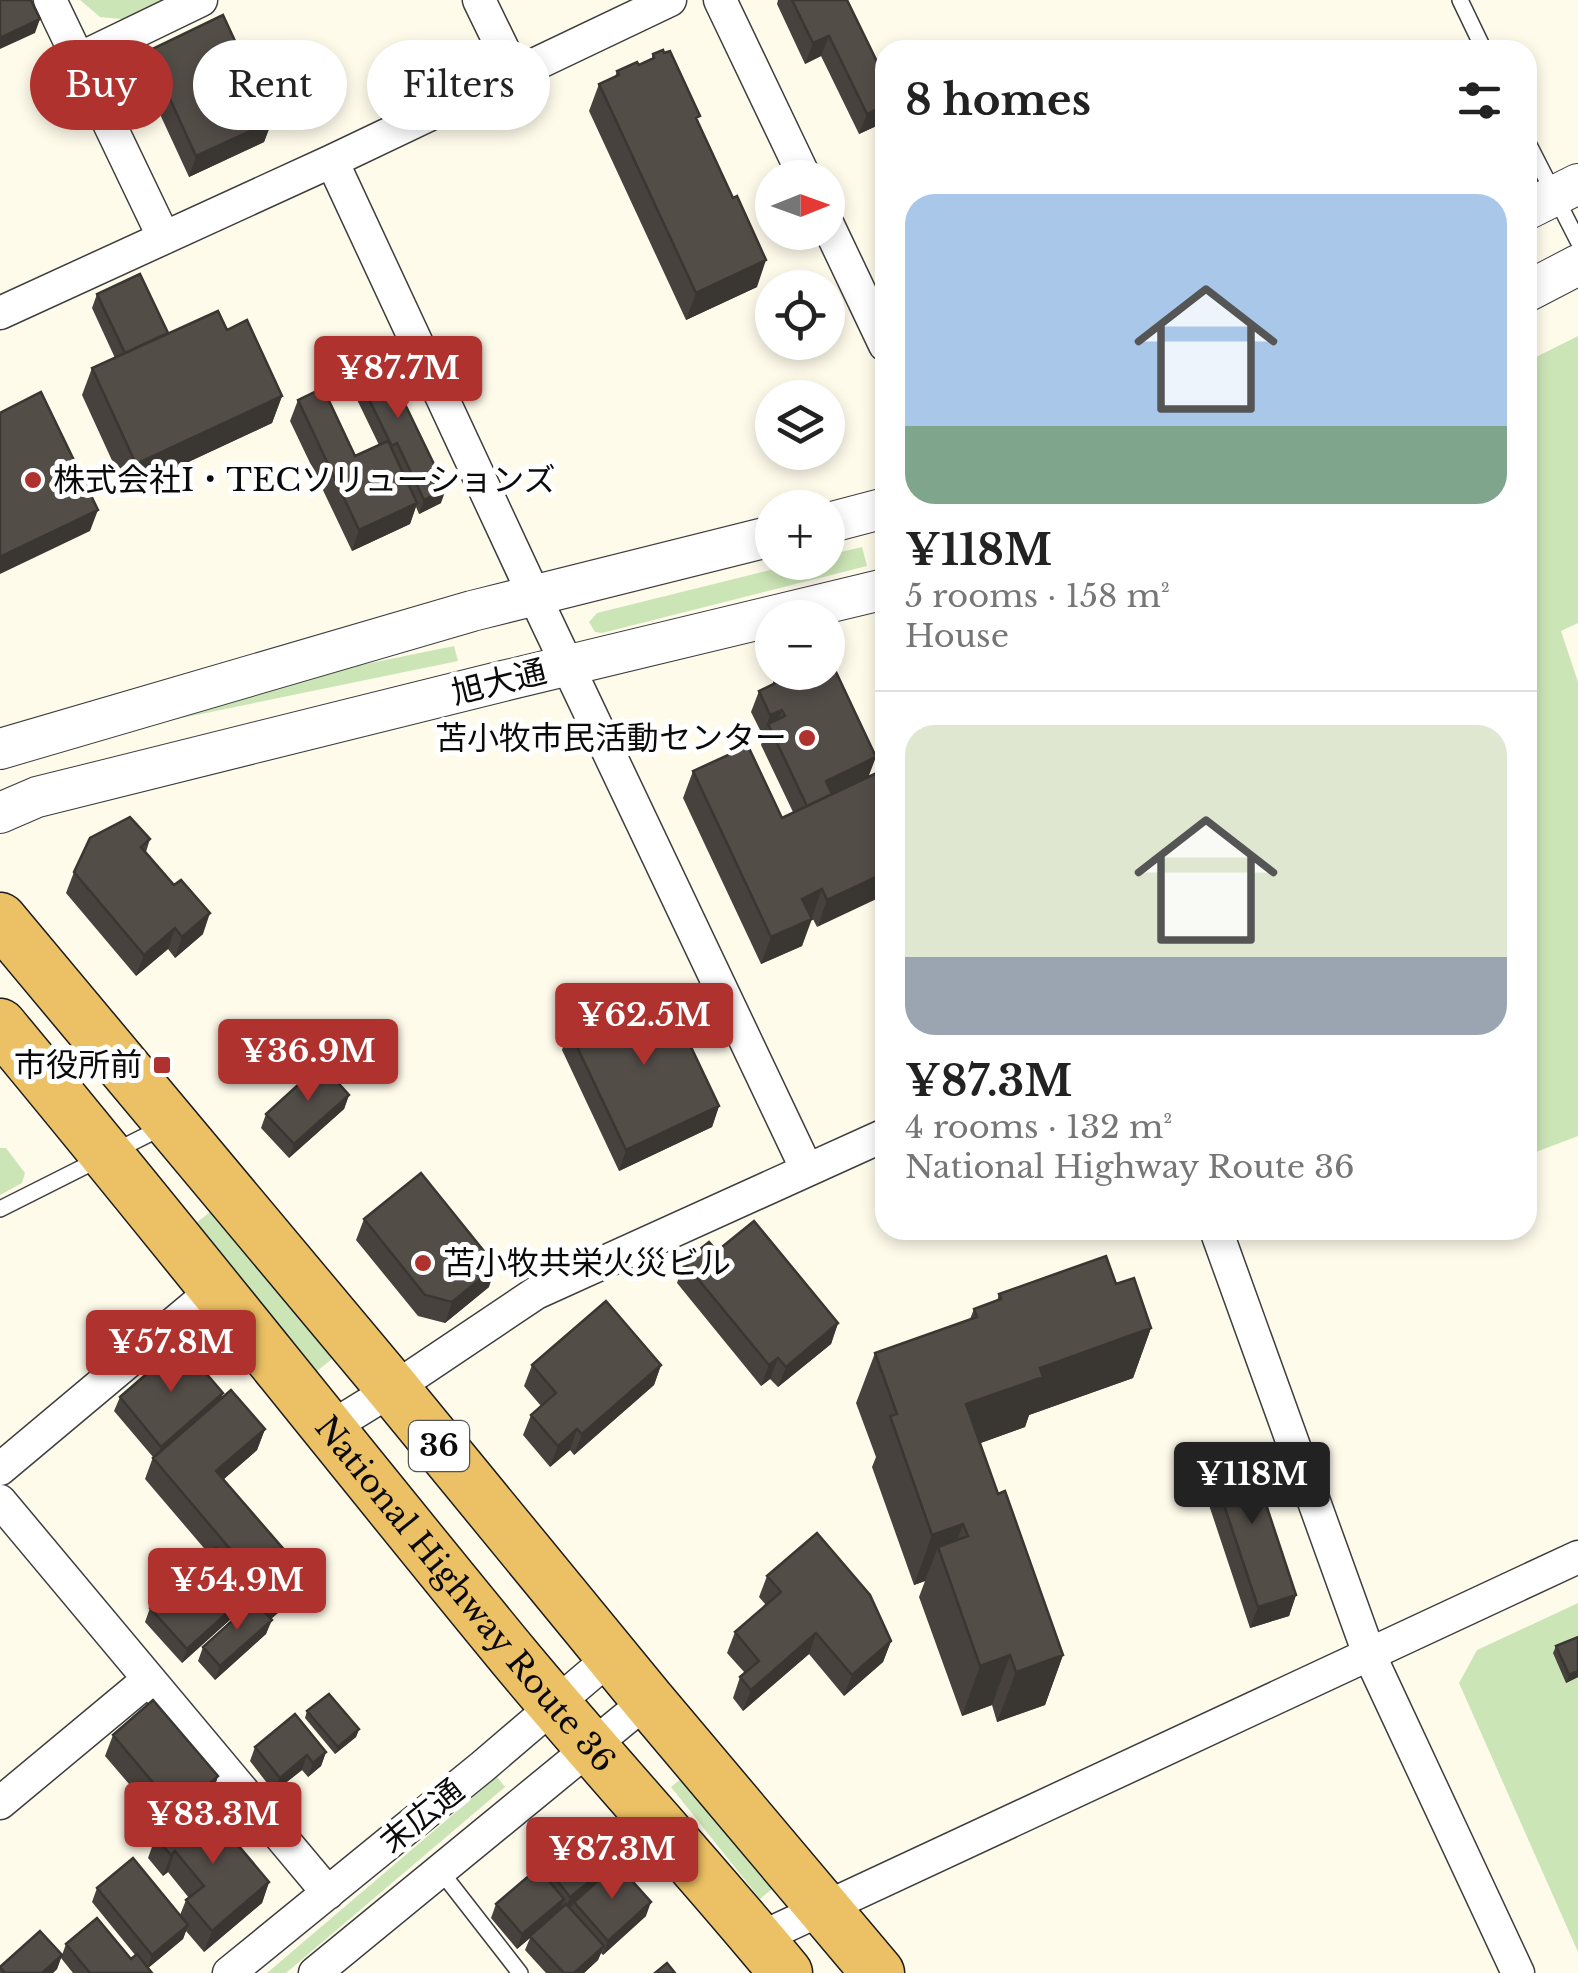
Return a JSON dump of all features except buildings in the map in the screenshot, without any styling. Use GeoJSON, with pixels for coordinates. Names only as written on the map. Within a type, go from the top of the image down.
{"type":"FeatureCollection","features":[{"type":"Feature","properties":{"kind":"highway","name":"36"},"geometry":{"type":"LineString","coordinates":[[0,919],[878,1973]]}},
{"type":"Feature","properties":{"kind":"highway","name":"National Highway Route 36"},"geometry":{"type":"LineString","coordinates":[[0,1024],[555,1704],[772,1956]]}},
{"type":"Feature","properties":{"kind":"street"},"geometry":{"type":"LineString","coordinates":[[50,0],[69,40]]}},
{"type":"Feature","properties":{"kind":"street"},"geometry":{"type":"LineString","coordinates":[[118,40],[202,0]]}},
{"type":"Feature","properties":{"kind":"street"},"geometry":{"type":"LineString","coordinates":[[479,0],[498,40]]}},
{"type":"Feature","properties":{"kind":"street"},"geometry":{"type":"LineString","coordinates":[[550,57],[670,0]]}},
{"type":"Feature","properties":{"kind":"street"},"geometry":{"type":"LineString","coordinates":[[720,0],[796,160]]}},
{"type":"Feature","properties":{"kind":"street"},"geometry":{"type":"LineString","coordinates":[[112,130],[164,238]]}},
{"type":"Feature","properties":{"kind":"street"},"geometry":{"type":"LineString","coordinates":[[0,313],[397,130]]}},
{"type":"Feature","properties":{"kind":"street"},"geometry":{"type":"LineString","coordinates":[[332,161],[807,1170]]}},
{"type":"Feature","properties":{"kind":"street"},"geometry":{"type":"LineString","coordinates":[[840,250],[875,324]]}},
{"type":"Feature","properties":{"kind":"street"},"geometry":{"type":"LineString","coordinates":[[1537,286],[1578,265]]}},
{"type":"Feature","properties":{"kind":"street"},"geometry":{"type":"LineString","coordinates":[[845,519],[875,511]]}},
{"type":"Feature","properties":{"kind":"street"},"geometry":{"type":"LineString","coordinates":[[0,749],[472,611],[755,540]]}},
{"type":"Feature","properties":{"kind":"street","name":"旭大通"},"geometry":{"type":"LineString","coordinates":[[0,813],[36,797],[875,591]]}},
{"type":"Feature","properties":{"kind":"street"},"geometry":{"type":"LineString","coordinates":[[328,1429],[536,1293],[875,1139]]}},
{"type":"Feature","properties":{"kind":"street"},"geometry":{"type":"LineString","coordinates":[[1220,1240],[1369,1654],[1518,1973]]}},
{"type":"Feature","properties":{"kind":"street"},"geometry":{"type":"LineString","coordinates":[[0,1469],[216,1288]]}},
{"type":"Feature","properties":{"kind":"street"},"geometry":{"type":"LineString","coordinates":[[0,1501],[328,1894]]}},
{"type":"Feature","properties":{"kind":"street"},"geometry":{"type":"LineString","coordinates":[[772,1956],[824,1908],[1578,1557]]}},
{"type":"Feature","properties":{"kind":"street","name":"末広通"},"geometry":{"type":"LineString","coordinates":[[230,1973],[612,1656]]}},
{"type":"Feature","properties":{"kind":"street"},"geometry":{"type":"LineString","coordinates":[[0,1803],[148,1679]]}},
{"type":"Feature","properties":{"kind":"street","name":"末広通"},"geometry":{"type":"LineString","coordinates":[[314,1973],[648,1700]]}},
{"type":"Feature","properties":{"kind":"lane"},"geometry":{"type":"LineString","coordinates":[[1460,0],[1479,40]]}},
{"type":"Feature","properties":{"kind":"lane"},"geometry":{"type":"LineString","coordinates":[[1537,162],[1578,241]]}},
{"type":"Feature","properties":{"kind":"lane"},"geometry":{"type":"LineString","coordinates":[[0,1209],[171,1123]]}},
{"type":"Feature","properties":{"kind":"lane"},"geometry":{"type":"LineString","coordinates":[[439,1869],[520,1973]]}},
{"type":"Feature","properties":{"kind":"green space"},"geometry":{"type":"Polygon","coordinates":[[[80,0],[173,0],[133,20],[100,17],[80,0]]]}},
{"type":"Feature","properties":{"kind":"green space"},"geometry":{"type":"Polygon","coordinates":[[[1578,336],[1578,623],[1561,631],[1578,682],[1578,1136],[1537,1152],[1537,356],[1578,336]]]}},
{"type":"Feature","properties":{"kind":"green space"},"geometry":{"type":"Polygon","coordinates":[[[862,547],[867,566],[845,572],[845,551],[862,547]]]}},
{"type":"Feature","properties":{"kind":"green space"},"geometry":{"type":"Polygon","coordinates":[[[755,574],[755,580],[812,580],[602,633],[595,632],[589,622],[597,613],[755,574]]]}},
{"type":"Feature","properties":{"kind":"green space"},"geometry":{"type":"Polygon","coordinates":[[[454,646],[458,661],[167,721],[164,705],[454,646]]]}},
{"type":"Feature","properties":{"kind":"green space"},"geometry":{"type":"Polygon","coordinates":[[[0,1148],[6,1148],[25,1173],[22,1183],[0,1195],[0,1148]]]}},
{"type":"Feature","properties":{"kind":"green space"},"geometry":{"type":"Polygon","coordinates":[[[214,1209],[333,1358],[316,1372],[196,1223],[214,1209]]]}},
{"type":"Feature","properties":{"kind":"green space"},"geometry":{"type":"Polygon","coordinates":[[[1578,1603],[1578,1952],[1459,1683],[1477,1650],[1578,1603]]]}},
{"type":"Feature","properties":{"kind":"green space"},"geometry":{"type":"Polygon","coordinates":[[[687,1774],[777,1885],[760,1899],[671,1787],[687,1774]]]}},
{"type":"Feature","properties":{"kind":"green space"},"geometry":{"type":"Polygon","coordinates":[[[497,1777],[505,1787],[286,1973],[267,1973],[497,1777]]]}},
{"type":"Feature","properties":{"kind":"place","name":"株式会社I・TECソリューションズ"},"geometry":{"type":"Point","coordinates":[33,480]}},
{"type":"Feature","properties":{"kind":"place","name":"苫小牧市民活動センター"},"geometry":{"type":"Point","coordinates":[807,738]}},
{"type":"Feature","properties":{"kind":"place","name":"市役所前"},"geometry":{"type":"Point","coordinates":[162,1065]}},
{"type":"Feature","properties":{"kind":"place","name":"苫小牧共栄火災ビル"},"geometry":{"type":"Point","coordinates":[423,1263]}}]}
